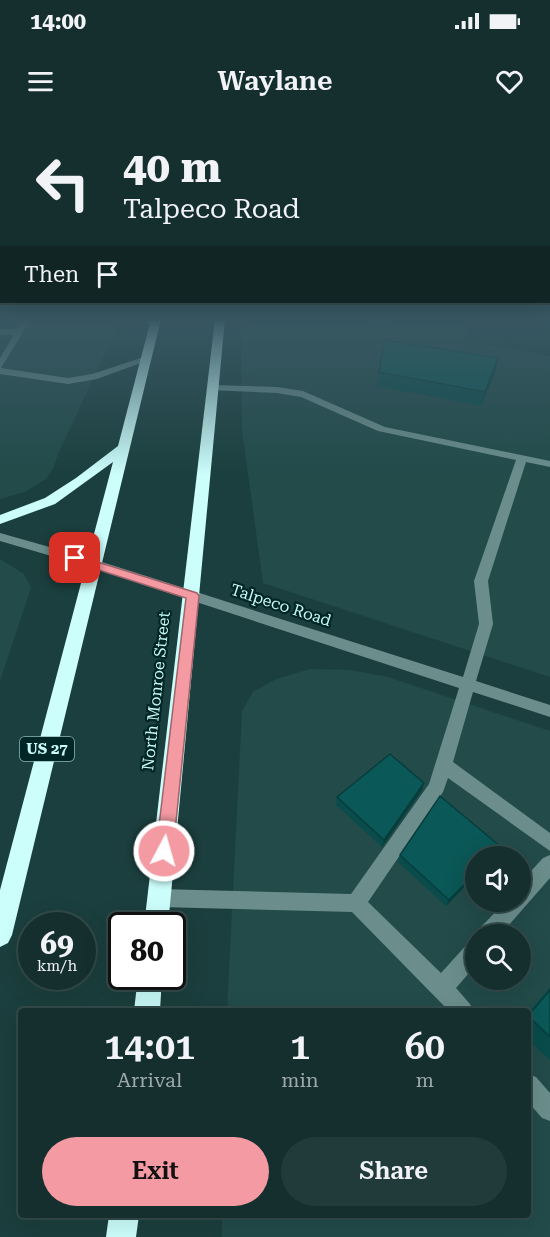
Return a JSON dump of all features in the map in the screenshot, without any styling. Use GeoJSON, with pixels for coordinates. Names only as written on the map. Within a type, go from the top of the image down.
{"type":"FeatureCollection","features":[{"type":"Feature","properties":{"kind":"highway","name":"US 27"},"geometry":{"type":"LineString","coordinates":[[0,934],[141,371]]}},
{"type":"Feature","properties":{"kind":"highway","name":"North Monroe Street"},"geometry":{"type":"LineString","coordinates":[[158,912],[215,371]]}},
{"type":"Feature","properties":{"kind":"highway"},"geometry":{"type":"LineString","coordinates":[[0,520],[50,501],[81,481],[123,448]]}},
{"type":"Feature","properties":{"kind":"highway"},"geometry":{"type":"LineString","coordinates":[[147,1008],[149,990]]}},
{"type":"Feature","properties":{"kind":"highway"},"geometry":{"type":"LineString","coordinates":[[121,1237],[124,1218]]}},
{"type":"Feature","properties":{"kind":"street"},"geometry":{"type":"LineString","coordinates":[[1,371],[68,381],[94,377],[111,371]]}},
{"type":"Feature","properties":{"kind":"street"},"geometry":{"type":"LineString","coordinates":[[213,388],[277,390],[303,394],[382,429],[550,464]]}},
{"type":"Feature","properties":{"kind":"street"},"geometry":{"type":"LineString","coordinates":[[356,903],[437,787],[486,624],[481,580],[522,458]]}},
{"type":"Feature","properties":{"kind":"street","name":"Talpeco Road"},"geometry":{"type":"LineString","coordinates":[[0,537],[94,564],[550,711]]}},
{"type":"Feature","properties":{"kind":"street"},"geometry":{"type":"LineString","coordinates":[[444,765],[550,843]]}},
{"type":"Feature","properties":{"kind":"street"},"geometry":{"type":"LineString","coordinates":[[531,886],[550,864]]}},
{"type":"Feature","properties":{"kind":"street"},"geometry":{"type":"LineString","coordinates":[[159,898],[356,903],[460,1008]]}},
{"type":"Feature","properties":{"kind":"street"},"geometry":{"type":"LineString","coordinates":[[498,924],[508,912]]}},
{"type":"Feature","properties":{"kind":"street"},"geometry":{"type":"LineString","coordinates":[[442,988],[465,962]]}},
{"type":"Feature","properties":{"kind":"street"},"geometry":{"type":"LineString","coordinates":[[531,1088],[550,1110]]}},
{"type":"Feature","properties":{"kind":"shaded area"},"geometry":{"type":"Polygon","coordinates":[[[0,371],[97,371],[53,469],[46,479],[25,492],[0,499],[0,371]]]}},
{"type":"Feature","properties":{"kind":"shaded area"},"geometry":{"type":"Polygon","coordinates":[[[241,371],[550,371],[550,677],[263,583],[242,430],[241,371]]]}},
{"type":"Feature","properties":{"kind":"shaded area"},"geometry":{"type":"Polygon","coordinates":[[[0,559],[24,574],[31,588],[0,681],[0,559]]]}},
{"type":"Feature","properties":{"kind":"shaded area"},"geometry":{"type":"Polygon","coordinates":[[[310,669],[350,670],[388,677],[550,731],[550,1237],[222,1237],[222,1218],[531,1218],[531,1008],[227,1008],[242,711],[253,692],[276,679],[310,669]]]}},
{"type":"Feature","properties":{"kind":"building"},"geometry":{"type":"Polygon","coordinates":[[[379,371],[493,371],[485,392],[379,371]]]}},
{"type":"Feature","properties":{"kind":"building"},"geometry":{"type":"Polygon","coordinates":[[[390,754],[424,783],[384,840],[337,797],[390,754]]]}},
{"type":"Feature","properties":{"kind":"building"},"geometry":{"type":"Polygon","coordinates":[[[440,796],[500,846],[465,846],[465,883],[449,900],[400,855],[440,796]]]}},
{"type":"Feature","properties":{"kind":"building"},"geometry":{"type":"Polygon","coordinates":[[[550,990],[550,1037],[531,1019],[531,1012],[550,990]]]}},
{"type":"Feature","properties":{"kind":"route"},"geometry":{"type":"LineString","coordinates":[[75,558],[192,596],[164,851]]}}]}
